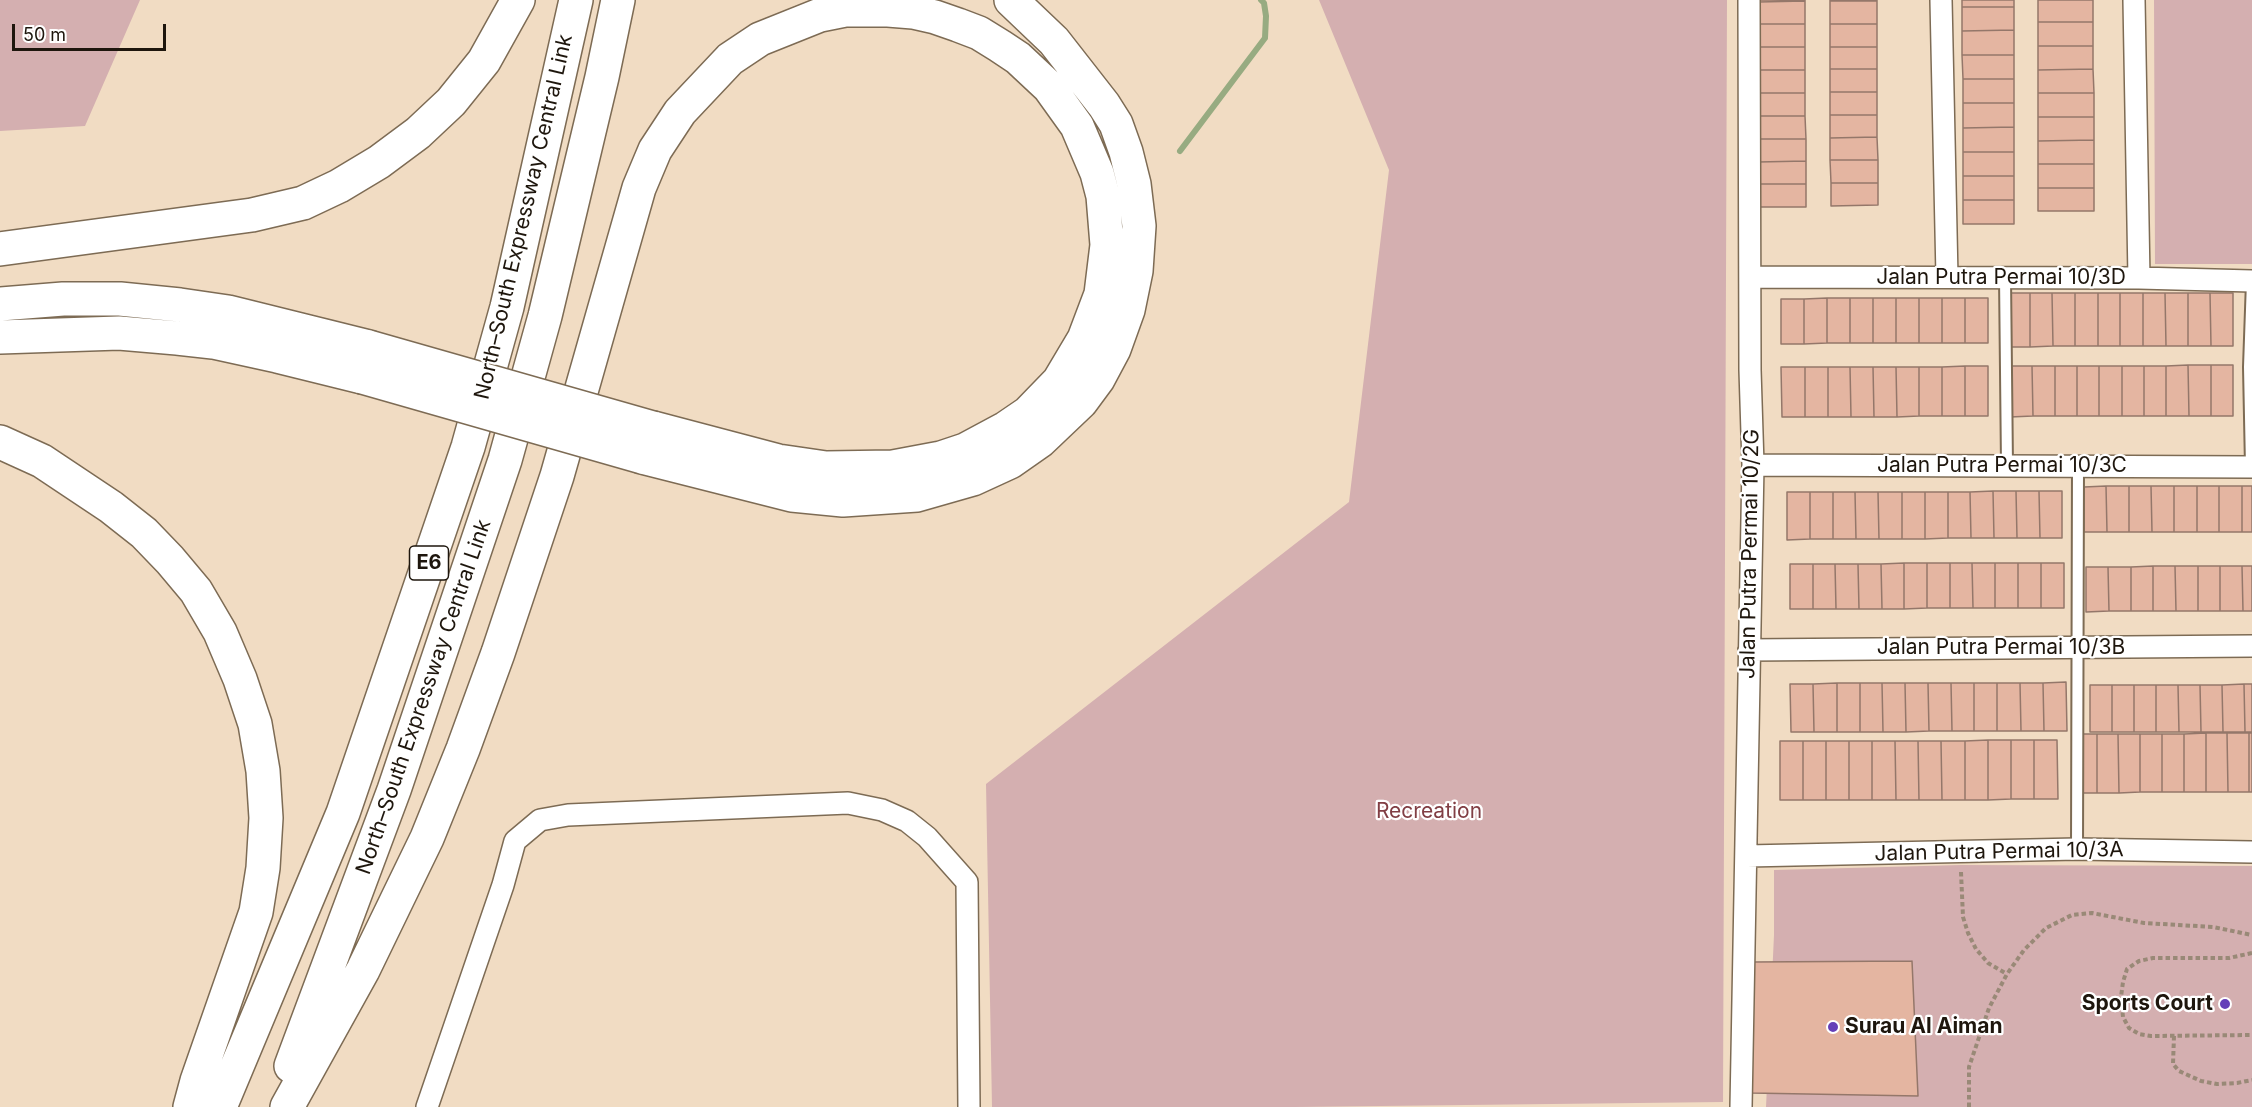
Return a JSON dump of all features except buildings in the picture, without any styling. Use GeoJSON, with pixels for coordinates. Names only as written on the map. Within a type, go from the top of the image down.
{"type":"FeatureCollection","features":[{"type":"Feature","properties":{"kind":"highway"},"geometry":{"type":"LineString","coordinates":[[0,249],[252,215],[303,203],[379,162],[418,133],[452,102],[484,61],[518,0]]}},
{"type":"Feature","properties":{"kind":"highway","name":"North–South Expressway Central Link"},"geometry":{"type":"LineString","coordinates":[[220,1107],[343,813],[468,447],[507,307],[576,0]]}},
{"type":"Feature","properties":{"kind":"highway","name":"North–South Expressway Central Link"},"geometry":{"type":"LineString","coordinates":[[275,1107],[394,790],[506,460],[545,316],[618,0]]}},
{"type":"Feature","properties":{"kind":"highway"},"geometry":{"type":"LineString","coordinates":[[0,304],[63,299],[120,299],[228,312],[365,362],[648,442],[792,495],[864,500],[917,495],[973,479],[1010,462],[1040,441],[1081,402],[1098,379],[1114,349],[1128,310],[1136,271],[1139,226],[1134,184],[1116,124],[1099,98],[1054,41],[1011,0]]}},
{"type":"Feature","properties":{"kind":"highway"},"geometry":{"type":"LineString","coordinates":[[287,1107],[363,970],[427,838],[458,760],[498,653],[554,486],[639,188],[656,150],[680,112],[730,58],[760,39],[820,15],[845,10],[913,12],[958,25],[979,33],[1000,45],[1018,58],[1049,87],[1077,126],[1097,173],[1103,196],[1107,245],[1101,294],[1084,339],[1059,381],[1028,413],[965,450],[941,458],[893,467],[826,468],[648,442]]}},
{"type":"Feature","properties":{"kind":"highway"},"geometry":{"type":"LineString","coordinates":[[0,337],[119,333],[213,342],[278,356],[365,362]]}},
{"type":"Feature","properties":{"kind":"highway"},"geometry":{"type":"LineString","coordinates":[[0,442],[42,461],[111,507],[144,533],[170,560],[196,591],[220,632],[240,679],[255,724],[263,771],[266,818],[263,868],[256,912],[190,1107]]}},
{"type":"Feature","properties":{"kind":"street","name":"Jalan Putra Permai 10/2G"},"geometry":{"type":"LineString","coordinates":[[1741,1107],[1753,465],[1750,370],[1749,0]]}},
{"type":"Feature","properties":{"kind":"street"},"geometry":{"type":"LineString","coordinates":[[1941,0],[1947,278]]}},
{"type":"Feature","properties":{"kind":"street"},"geometry":{"type":"LineString","coordinates":[[2134,0],[2139,278]]}},
{"type":"Feature","properties":{"kind":"street","name":"Jalan Putra Permai 10/3D"},"geometry":{"type":"LineString","coordinates":[[1751,277],[2252,280]]}},
{"type":"Feature","properties":{"kind":"street","name":"Jalan Putra Permai 10/3C"},"geometry":{"type":"LineString","coordinates":[[1753,465],[2251,467]]}},
{"type":"Feature","properties":{"kind":"street","name":"Jalan Putra Permai 10/3B"},"geometry":{"type":"LineString","coordinates":[[1749,650],[2252,646]]}},
{"type":"Feature","properties":{"kind":"street"},"geometry":{"type":"LineString","coordinates":[[427,1107],[499,896],[515,841],[540,820],[568,815],[848,803],[882,810],[907,821],[927,837],[967,882],[969,1107]]}},
{"type":"Feature","properties":{"kind":"street","name":"Jalan Putra Permai 10/3A"},"geometry":{"type":"LineString","coordinates":[[1747,856],[2077,849],[2252,852]]}},
{"type":"Feature","properties":{"kind":"lane"},"geometry":{"type":"LineString","coordinates":[[2005,277],[2007,466]]}},
{"type":"Feature","properties":{"kind":"lane"},"geometry":{"type":"LineString","coordinates":[[2251,467],[2249,367],[2252,280]]}},
{"type":"Feature","properties":{"kind":"lane"},"geometry":{"type":"LineString","coordinates":[[2077,849],[2078,466]]}},
{"type":"Feature","properties":{"kind":"path"},"geometry":{"type":"LineString","coordinates":[[1961,865],[1961,900],[1968,933],[1976,949],[1988,963],[2007,974]]}},
{"type":"Feature","properties":{"kind":"path"},"geometry":{"type":"LineString","coordinates":[[1969,1107],[1969,1067],[1989,1008],[2007,974],[2024,950],[2046,928],[2072,915],[2092,914],[2144,923],[2213,927],[2252,935]]}},
{"type":"Feature","properties":{"kind":"path"},"geometry":{"type":"LineString","coordinates":[[2252,953],[2229,958],[2153,958],[2139,961],[2127,969],[2121,997],[2123,1017],[2128,1028],[2139,1034],[2252,1035]]}},
{"type":"Feature","properties":{"kind":"path"},"geometry":{"type":"LineString","coordinates":[[2174,1036],[2173,1064],[2179,1071],[2201,1081],[2217,1084],[2252,1080]]}},
{"type":"Feature","properties":{"kind":"green space"},"geometry":{"type":"Polygon","coordinates":[[[0,0],[140,0],[85,126],[0,131],[0,0]]]}},
{"type":"Feature","properties":{"kind":"green space","name":"Recreation"},"geometry":{"type":"Polygon","coordinates":[[[1319,0],[1727,0],[1723,1102],[1295,1107],[992,1107],[986,784],[1349,502],[1389,170],[1319,0]]]}},
{"type":"Feature","properties":{"kind":"green space"},"geometry":{"type":"Polygon","coordinates":[[[2154,0],[2252,0],[2252,264],[2155,264],[2154,0]]]}},
{"type":"Feature","properties":{"kind":"green space"},"geometry":{"type":"Polygon","coordinates":[[[1961,865],[2252,866],[2252,1107],[1766,1107],[1774,935],[1774,870],[1961,865]]]}},
{"type":"Feature","properties":{"kind":"waterway"},"geometry":{"type":"LineString","coordinates":[[1180,151],[1265,38],[1266,16],[1264,3],[1261,0]]}},
{"type":"Feature","properties":{"kind":"place","name":"Sports Court"},"geometry":{"type":"Point","coordinates":[2225,1004]}},
{"type":"Feature","properties":{"kind":"place","name":"Surau Al Aiman"},"geometry":{"type":"Point","coordinates":[1833,1027]}}]}
